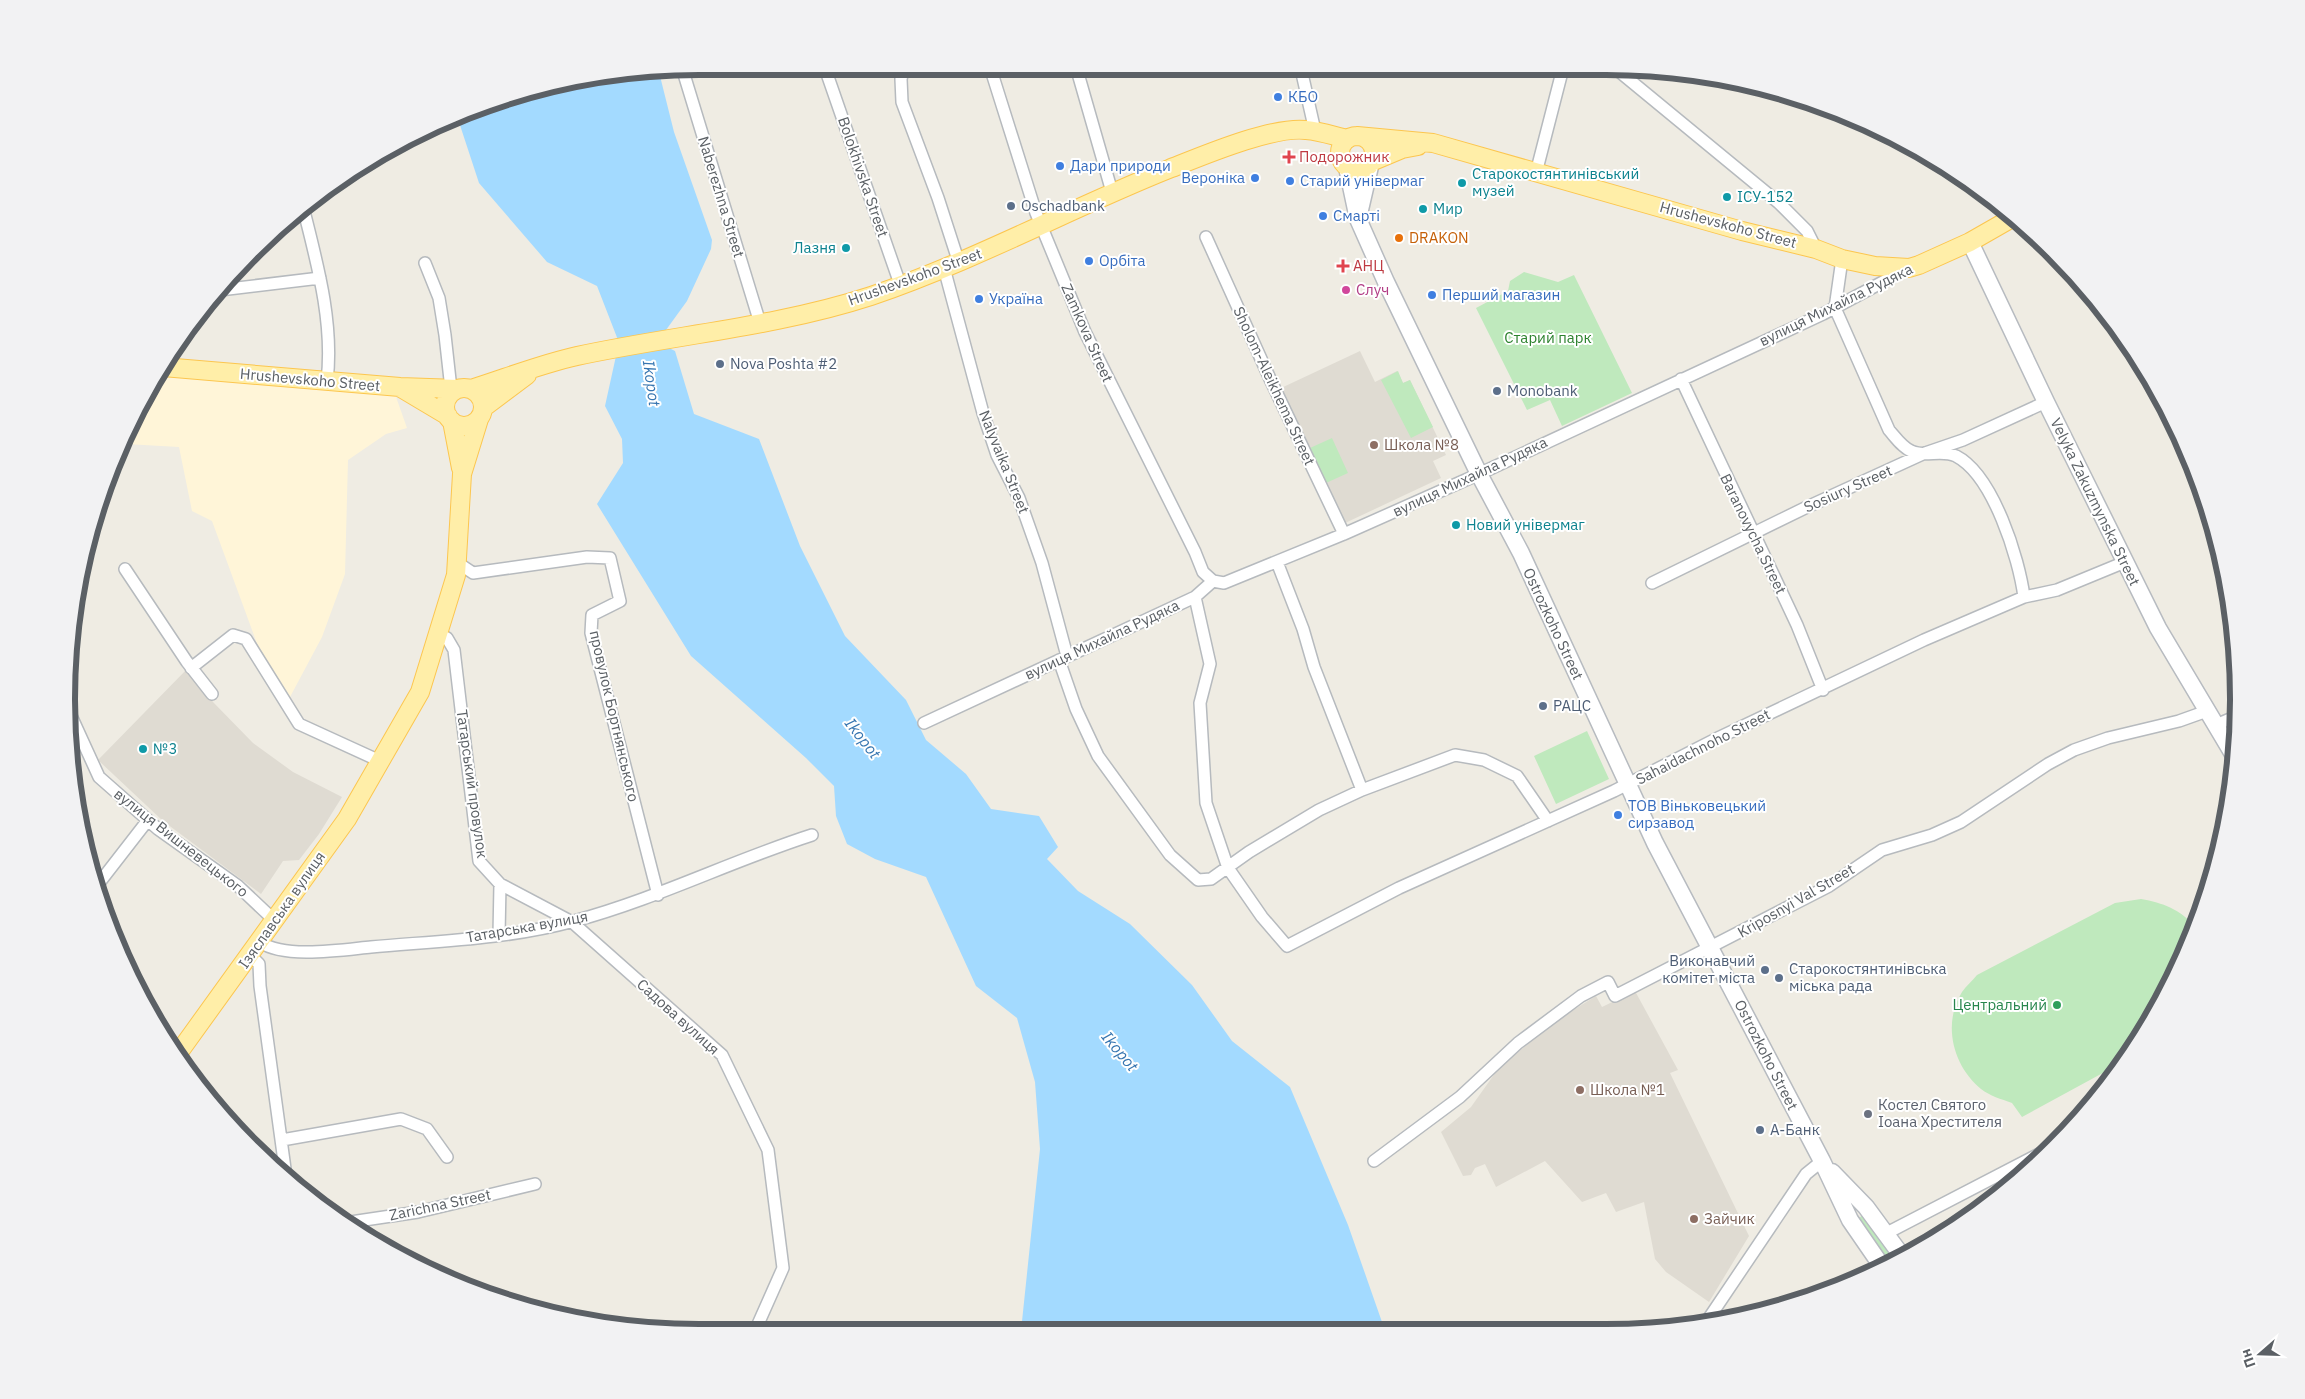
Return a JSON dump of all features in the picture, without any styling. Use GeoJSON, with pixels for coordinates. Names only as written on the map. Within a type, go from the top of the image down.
{"type":"FeatureCollection","features":[{"type":"Feature","properties":{"kind":"main road","name":"Hrushevskoho Street"},"geometry":{"type":"LineString","coordinates":[[171,368],[400,387],[460,389],[575,357],[760,323],[872,296],[1041,227],[1112,192],[1220,149],[1276,133],[1304,129],[1352,138],[1433,143],[1816,249],[1842,259],[1875,266],[1909,268]]}},
{"type":"Feature","properties":{"kind":"main road"},"geometry":{"type":"LineString","coordinates":[[1315,131],[1345,165],[1352,169],[1363,169],[1371,162]]}},
{"type":"Feature","properties":{"kind":"main road"},"geometry":{"type":"LineString","coordinates":[[1345,165],[1340,153],[1352,138],[1366,139],[1372,147],[1371,162],[1358,218]]}},
{"type":"Feature","properties":{"kind":"main road","name":"Hrushevskoho Street"},"geometry":{"type":"LineString","coordinates":[[1371,162],[1402,149],[1433,143]]}},
{"type":"Feature","properties":{"kind":"main road","name":"Ostrozkoho Street"},"geometry":{"type":"LineString","coordinates":[[1345,165],[1358,218],[1386,282],[1479,474],[1521,553],[1627,785],[1710,949],[1822,1161],[1850,1220],[1879,1261]]}},
{"type":"Feature","properties":{"kind":"main road","name":"вулиця Михайла Рудяка"},"geometry":{"type":"LineString","coordinates":[[1909,268],[1970,242],[2006,221]]}},
{"type":"Feature","properties":{"kind":"main road","name":"Velyka Zakuzmynska Street"},"geometry":{"type":"LineString","coordinates":[[1970,242],[2046,402],[2158,628],[2228,746]]}},
{"type":"Feature","properties":{"kind":"main road"},"geometry":{"type":"LineString","coordinates":[[400,387],[457,424],[469,426],[537,367]]}},
{"type":"Feature","properties":{"kind":"main road"},"geometry":{"type":"LineString","coordinates":[[462,474],[450,418],[446,410],[448,397],[460,389],[480,396],[481,414]]}},
{"type":"Feature","properties":{"kind":"main road","name":"Ізяславська вулиця"},"geometry":{"type":"LineString","coordinates":[[182,1049],[347,819],[420,692],[456,576],[462,474],[481,414]]}},
{"type":"Feature","properties":{"kind":"main road","name":"Ostrozkoho Street"},"geometry":{"type":"LineString","coordinates":[[1822,1161],[1866,1207],[1898,1251]]}},
{"type":"Feature","properties":{"kind":"main road"},"geometry":{"type":"LineString","coordinates":[[1850,1220],[1854,1210],[1866,1207]]}},
{"type":"Feature","properties":{"kind":"street","name":"Naberezhna Street"},"geometry":{"type":"LineString","coordinates":[[684,75],[760,323]]}},
{"type":"Feature","properties":{"kind":"street","name":"Bolokhivska Street"},"geometry":{"type":"LineString","coordinates":[[827,75],[900,284]]}},
{"type":"Feature","properties":{"kind":"street","name":"Nalyvaika Street"},"geometry":{"type":"LineString","coordinates":[[902,75],[902,102],[938,198],[983,413],[998,455],[1019,498],[1036,544],[1076,709],[1098,756],[1170,855],[1198,880],[1211,879],[1249,852],[1319,810],[1362,790],[1455,755],[1484,760],[1516,776],[1548,821]]}},
{"type":"Feature","properties":{"kind":"street","name":"Zamkova Street"},"geometry":{"type":"LineString","coordinates":[[993,75],[1041,227],[1084,332],[1195,552],[1203,572],[1213,581]]}},
{"type":"Feature","properties":{"kind":"street"},"geometry":{"type":"LineString","coordinates":[[1078,75],[1112,192]]}},
{"type":"Feature","properties":{"kind":"street"},"geometry":{"type":"LineString","coordinates":[[1303,75],[1315,131]]}},
{"type":"Feature","properties":{"kind":"street"},"geometry":{"type":"LineString","coordinates":[[1536,172],[1561,75]]}},
{"type":"Feature","properties":{"kind":"street"},"geometry":{"type":"LineString","coordinates":[[1624,75],[1779,203],[1808,231],[1816,249]]}},
{"type":"Feature","properties":{"kind":"street"},"geometry":{"type":"LineString","coordinates":[[305,216],[320,278],[330,354],[327,381]]}},
{"type":"Feature","properties":{"kind":"street","name":"Sholom-Aleikhema Street"},"geometry":{"type":"LineString","coordinates":[[1206,237],[1271,381],[1344,534]]}},
{"type":"Feature","properties":{"kind":"street"},"geometry":{"type":"LineString","coordinates":[[1842,259],[1835,308],[1872,395],[1890,430],[1903,446],[1912,452],[1943,451],[1956,456],[1967,464],[1986,487],[2003,523],[2022,581],[2024,597]]}},
{"type":"Feature","properties":{"kind":"street"},"geometry":{"type":"LineString","coordinates":[[424,263],[439,298],[460,389]]}},
{"type":"Feature","properties":{"kind":"street","name":"вулиця Михайла Рудяка"},"geometry":{"type":"LineString","coordinates":[[924,723],[1195,597],[1213,581],[1224,582],[1277,562],[1479,474],[1835,308],[1909,268]]}},
{"type":"Feature","properties":{"kind":"street"},"geometry":{"type":"LineString","coordinates":[[229,289],[320,278]]}},
{"type":"Feature","properties":{"kind":"street","name":"Baranovycha Street"},"geometry":{"type":"LineString","coordinates":[[1681,380],[1797,625],[1823,690]]}},
{"type":"Feature","properties":{"kind":"street","name":"Sosiury Street"},"geometry":{"type":"LineString","coordinates":[[1652,583],[1925,453],[1962,440],[2046,402]]}},
{"type":"Feature","properties":{"kind":"street","name":"провулок Бортнянського"},"geometry":{"type":"LineString","coordinates":[[458,563],[473,573],[587,557],[610,558],[620,601],[592,615],[591,633],[658,895]]}},
{"type":"Feature","properties":{"kind":"street"},"geometry":{"type":"LineString","coordinates":[[1277,562],[1303,629],[1314,667],[1362,790]]}},
{"type":"Feature","properties":{"kind":"street","name":"Sahaidachnoho Street"},"geometry":{"type":"LineString","coordinates":[[1228,868],[1262,917],[1287,946],[1399,888],[1627,785],[1769,713],[1823,690],[1924,640],[2024,597],[2057,590],[2125,562]]}},
{"type":"Feature","properties":{"kind":"street"},"geometry":{"type":"LineString","coordinates":[[125,569],[191,668],[212,694]]}},
{"type":"Feature","properties":{"kind":"street"},"geometry":{"type":"LineString","coordinates":[[1195,597],[1210,664],[1200,703],[1206,803],[1228,868]]}},
{"type":"Feature","properties":{"kind":"street","name":"Татарський провулок"},"geometry":{"type":"LineString","coordinates":[[438,634],[447,638],[454,650],[479,861],[500,884],[572,922]]}},
{"type":"Feature","properties":{"kind":"street"},"geometry":{"type":"LineString","coordinates":[[191,668],[233,635],[246,639],[299,724],[380,761]]}},
{"type":"Feature","properties":{"kind":"street","name":"Kriposnyi Val Street"},"geometry":{"type":"LineString","coordinates":[[1374,1161],[1460,1097],[1518,1043],[1581,996],[1608,982],[1615,996],[1710,949],[1829,886],[1882,850],[1932,834],[1961,822],[2048,764],[2074,750],[2108,738],[2179,721],[2207,711]]}},
{"type":"Feature","properties":{"kind":"street"},"geometry":{"type":"LineString","coordinates":[[2216,725],[2230,719]]}},
{"type":"Feature","properties":{"kind":"street","name":"вулиця Вишневецького"},"geometry":{"type":"LineString","coordinates":[[76,727],[98,777],[148,820],[238,886],[274,920]]}},
{"type":"Feature","properties":{"kind":"street"},"geometry":{"type":"LineString","coordinates":[[102,880],[148,820]]}},
{"type":"Feature","properties":{"kind":"street","name":"Татарська вулиця"},"geometry":{"type":"LineString","coordinates":[[255,949],[327,952],[499,935],[572,922],[658,895],[812,835]]}},
{"type":"Feature","properties":{"kind":"street"},"geometry":{"type":"LineString","coordinates":[[499,935],[500,884]]}},
{"type":"Feature","properties":{"kind":"street","name":"Садова вулиця"},"geometry":{"type":"LineString","coordinates":[[572,922],[722,1055],[768,1150],[784,1268],[758,1324]]}},
{"type":"Feature","properties":{"kind":"street"},"geometry":{"type":"LineString","coordinates":[[255,949],[259,964],[260,986],[285,1166]]}},
{"type":"Feature","properties":{"kind":"street"},"geometry":{"type":"LineString","coordinates":[[282,1140],[401,1119],[427,1129],[447,1157]]}},
{"type":"Feature","properties":{"kind":"street"},"geometry":{"type":"LineString","coordinates":[[1712,1315],[1806,1174],[1822,1161]]}},
{"type":"Feature","properties":{"kind":"street"},"geometry":{"type":"LineString","coordinates":[[1885,1234],[2024,1162]]}},
{"type":"Feature","properties":{"kind":"street","name":"Zarichna Street"},"geometry":{"type":"LineString","coordinates":[[356,1221],[418,1212],[535,1184]]}},
{"type":"Feature","properties":{"kind":"shaded area","name":"Школа №8"},"geometry":{"type":"Polygon","coordinates":[[[1360,351],[1375,382],[1397,371],[1403,383],[1410,380],[1446,455],[1433,461],[1441,478],[1343,524],[1279,389],[1360,351]]]}},
{"type":"Feature","properties":{"kind":"shaded area"},"geometry":{"type":"Polygon","coordinates":[[[165,376],[395,394],[407,428],[386,434],[348,460],[345,574],[322,637],[290,697],[259,649],[212,521],[192,511],[179,447],[130,444],[139,423],[165,376]]]}},
{"type":"Feature","properties":{"kind":"shaded area"},"geometry":{"type":"Polygon","coordinates":[[[188,668],[213,702],[253,743],[293,772],[342,797],[319,834],[299,860],[283,861],[261,894],[163,821],[98,760],[188,668]]]}},
{"type":"Feature","properties":{"kind":"shaded area","name":"Школа №1"},"geometry":{"type":"Polygon","coordinates":[[[1635,991],[1678,1070],[1670,1073],[1749,1236],[1709,1302],[1666,1272],[1655,1259],[1644,1202],[1616,1212],[1606,1193],[1582,1202],[1545,1161],[1496,1187],[1485,1164],[1475,1168],[1471,1175],[1463,1176],[1441,1132],[1471,1107],[1498,1069],[1554,1022],[1596,996],[1602,1007],[1635,991]]]}},
{"type":"Feature","properties":{"kind":"green space","name":"Старий парк"},"geometry":{"type":"Polygon","coordinates":[[[1524,272],[1558,282],[1574,275],[1632,393],[1562,426],[1550,400],[1527,410],[1476,308],[1508,291],[1510,281],[1524,272]]]}},
{"type":"Feature","properties":{"kind":"green space"},"geometry":{"type":"Polygon","coordinates":[[[1398,371],[1403,383],[1410,380],[1433,427],[1411,438],[1381,380],[1398,371]]]}},
{"type":"Feature","properties":{"kind":"green space"},"geometry":{"type":"Polygon","coordinates":[[[1332,438],[1348,473],[1326,483],[1310,448],[1332,438]]]}},
{"type":"Feature","properties":{"kind":"green space"},"geometry":{"type":"Polygon","coordinates":[[[1587,731],[1609,779],[1556,804],[1534,756],[1587,731]]]}},
{"type":"Feature","properties":{"kind":"green space","name":"Центральний"},"geometry":{"type":"Polygon","coordinates":[[[2141,899],[2171,908],[2189,921],[2166,976],[2146,1012],[2108,1070],[2022,1117],[2012,1103],[1981,1089],[1963,1069],[1957,1057],[1952,1031],[1956,1004],[1962,992],[1977,975],[2115,903],[2141,899]]]}},
{"type":"Feature","properties":{"kind":"green space"},"geometry":{"type":"Polygon","coordinates":[[[1864,1214],[1894,1254],[1882,1260],[1854,1222],[1864,1214]]]}},
{"type":"Feature","properties":{"kind":"water"},"geometry":{"type":"Polygon","coordinates":[[[660,76],[674,132],[712,240],[711,249],[687,301],[666,330],[618,340],[597,286],[547,262],[479,183],[460,124],[499,108],[538,96],[618,80],[660,76]]]}},
{"type":"Feature","properties":{"kind":"water","name":"Ikopot"},"geometry":{"type":"Polygon","coordinates":[[[669,348],[675,351],[694,414],[759,439],[800,546],[845,636],[906,700],[926,740],[966,774],[991,809],[1039,816],[1058,847],[1047,859],[1078,891],[1130,924],[1192,985],[1232,1041],[1290,1087],[1348,1225],[1382,1324],[1022,1324],[1040,1149],[1035,1082],[1017,1018],[976,986],[926,877],[875,859],[847,844],[836,816],[834,786],[806,758],[691,656],[597,504],[623,463],[622,439],[605,406],[616,356],[669,348]]]}},
{"type":"Feature","properties":{"kind":"place","name":"КБО"},"geometry":{"type":"Point","coordinates":[1278,97]}},
{"type":"Feature","properties":{"kind":"place","name":"Подорожник"},"geometry":{"type":"Point","coordinates":[1289,157]}},
{"type":"Feature","properties":{"kind":"place","name":"Дари природи"},"geometry":{"type":"Point","coordinates":[1060,166]}},
{"type":"Feature","properties":{"kind":"place","name":"Вероніка"},"geometry":{"type":"Point","coordinates":[1255,178]}},
{"type":"Feature","properties":{"kind":"place","name":"Старий універмаг"},"geometry":{"type":"Point","coordinates":[1290,181]}},
{"type":"Feature","properties":{"kind":"place","name":"Старокостянтинівський музей"},"geometry":{"type":"Point","coordinates":[1462,183]}},
{"type":"Feature","properties":{"kind":"place","name":"ІСУ-152"},"geometry":{"type":"Point","coordinates":[1727,197]}},
{"type":"Feature","properties":{"kind":"place","name":"Oschadbank"},"geometry":{"type":"Point","coordinates":[1011,206]}},
{"type":"Feature","properties":{"kind":"place","name":"Мир"},"geometry":{"type":"Point","coordinates":[1423,209]}},
{"type":"Feature","properties":{"kind":"place","name":"Смарті"},"geometry":{"type":"Point","coordinates":[1323,216]}},
{"type":"Feature","properties":{"kind":"place","name":"DRAKON"},"geometry":{"type":"Point","coordinates":[1399,238]}},
{"type":"Feature","properties":{"kind":"place","name":"Лазня"},"geometry":{"type":"Point","coordinates":[846,248]}},
{"type":"Feature","properties":{"kind":"place","name":"Орбіта"},"geometry":{"type":"Point","coordinates":[1089,261]}},
{"type":"Feature","properties":{"kind":"place","name":"АНЦ"},"geometry":{"type":"Point","coordinates":[1343,266]}},
{"type":"Feature","properties":{"kind":"place","name":"Случ"},"geometry":{"type":"Point","coordinates":[1346,290]}},
{"type":"Feature","properties":{"kind":"place","name":"Перший магазин"},"geometry":{"type":"Point","coordinates":[1432,295]}},
{"type":"Feature","properties":{"kind":"place","name":"Україна"},"geometry":{"type":"Point","coordinates":[979,299]}},
{"type":"Feature","properties":{"kind":"place","name":"Nova Poshta #2"},"geometry":{"type":"Point","coordinates":[720,364]}},
{"type":"Feature","properties":{"kind":"place","name":"Monobank"},"geometry":{"type":"Point","coordinates":[1497,391]}},
{"type":"Feature","properties":{"kind":"place","name":"Школа №8"},"geometry":{"type":"Point","coordinates":[1374,445]}},
{"type":"Feature","properties":{"kind":"place","name":"Новий універмаг"},"geometry":{"type":"Point","coordinates":[1456,525]}},
{"type":"Feature","properties":{"kind":"place","name":"РАЦС"},"geometry":{"type":"Point","coordinates":[1543,706]}},
{"type":"Feature","properties":{"kind":"place","name":"№3"},"geometry":{"type":"Point","coordinates":[143,749]}},
{"type":"Feature","properties":{"kind":"place","name":"ТОВ Віньковецький сирзавод"},"geometry":{"type":"Point","coordinates":[1618,815]}},
{"type":"Feature","properties":{"kind":"place","name":"Виконавчий комітет міста"},"geometry":{"type":"Point","coordinates":[1765,970]}},
{"type":"Feature","properties":{"kind":"place","name":"Старокостянтинівська міська рада"},"geometry":{"type":"Point","coordinates":[1779,978]}},
{"type":"Feature","properties":{"kind":"place","name":"Центральний"},"geometry":{"type":"Point","coordinates":[2057,1005]}},
{"type":"Feature","properties":{"kind":"place","name":"Школа №1"},"geometry":{"type":"Point","coordinates":[1580,1090]}},
{"type":"Feature","properties":{"kind":"place","name":"Костел Святого Іоана Хрестителя"},"geometry":{"type":"Point","coordinates":[1868,1114]}},
{"type":"Feature","properties":{"kind":"place","name":"А-Банк"},"geometry":{"type":"Point","coordinates":[1760,1130]}},
{"type":"Feature","properties":{"kind":"place","name":"Зайчик"},"geometry":{"type":"Point","coordinates":[1694,1219]}}]}
